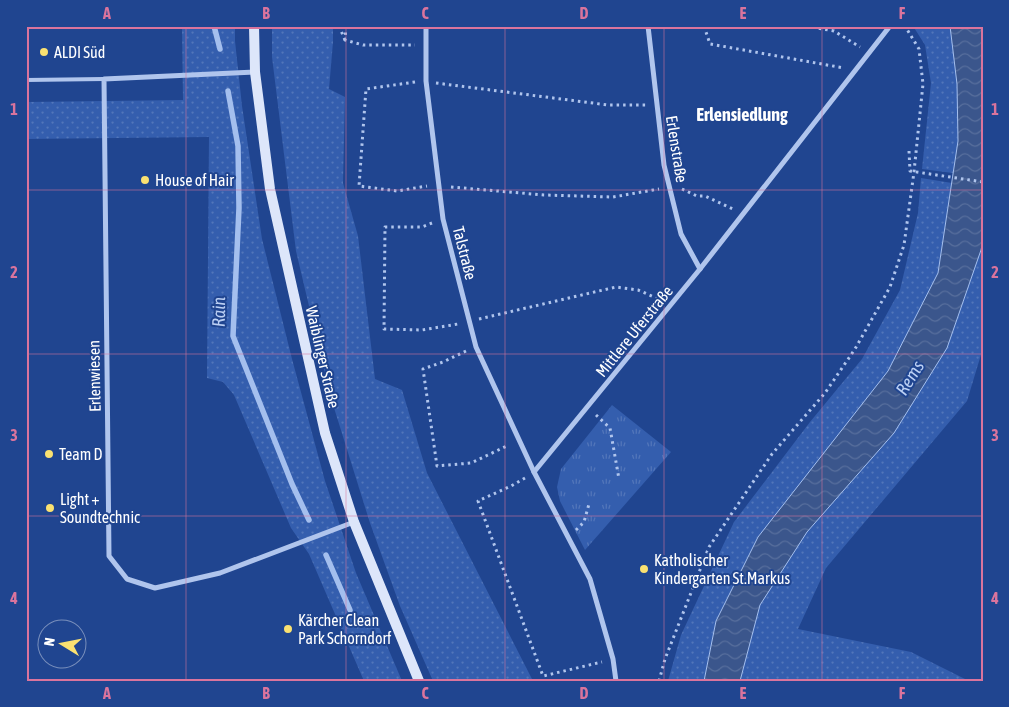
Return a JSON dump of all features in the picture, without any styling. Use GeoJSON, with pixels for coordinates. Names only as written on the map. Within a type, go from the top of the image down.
{"type":"FeatureCollection","features":[{"type":"Feature","properties":{"kind":"main road","name":"Waiblinger Straße"},"geometry":{"type":"LineString","coordinates":[[254,26],[255,72],[272,199],[325,433],[354,522],[419,681]]}},
{"type":"Feature","properties":{"kind":"street","name":"Talstraße"},"geometry":{"type":"LineString","coordinates":[[426,26],[426,81],[443,219],[476,347],[534,472]]}},
{"type":"Feature","properties":{"kind":"street","name":"Erlenstraße"},"geometry":{"type":"LineString","coordinates":[[648,26],[664,165],[681,234],[700,269]]}},
{"type":"Feature","properties":{"kind":"street","name":"Mittlere Uferstraße"},"geometry":{"type":"LineString","coordinates":[[534,472],[700,269],[890,26]]}},
{"type":"Feature","properties":{"kind":"street"},"geometry":{"type":"LineString","coordinates":[[104,79],[255,72]]}},
{"type":"Feature","properties":{"kind":"street","name":"Erlenwiesen"},"geometry":{"type":"LineString","coordinates":[[104,79],[109,556],[127,579],[155,588],[220,573],[354,522]]}},
{"type":"Feature","properties":{"kind":"street"},"geometry":{"type":"LineString","coordinates":[[534,472],[590,580],[613,659],[616,681]]}},
{"type":"Feature","properties":{"kind":"lane"},"geometry":{"type":"LineString","coordinates":[[26,80],[104,79]]}},
{"type":"Feature","properties":{"kind":"path"},"geometry":{"type":"LineString","coordinates":[[339,26],[345,40]]}},
{"type":"Feature","properties":{"kind":"path"},"geometry":{"type":"LineString","coordinates":[[345,40],[346,26]]}},
{"type":"Feature","properties":{"kind":"path"},"geometry":{"type":"LineString","coordinates":[[704,26],[710,44],[845,68],[852,74]]}},
{"type":"Feature","properties":{"kind":"path"},"geometry":{"type":"LineString","coordinates":[[806,26],[834,31],[868,54]]}},
{"type":"Feature","properties":{"kind":"path"},"geometry":{"type":"LineString","coordinates":[[659,681],[665,659],[709,547],[772,454],[825,392],[850,356],[890,287],[904,245],[923,84],[919,49],[905,26]]}},
{"type":"Feature","properties":{"kind":"path"},"geometry":{"type":"LineString","coordinates":[[345,40],[362,45],[426,46]]}},
{"type":"Feature","properties":{"kind":"path"},"geometry":{"type":"LineString","coordinates":[[657,104],[608,105],[426,81],[366,89],[358,186],[396,191],[423,186],[439,186],[544,195],[613,197],[670,188],[683,189],[696,196],[705,196],[733,209],[742,216]]}},
{"type":"Feature","properties":{"kind":"path"},"geometry":{"type":"LineString","coordinates":[[909,151],[910,171],[983,182]]}},
{"type":"Feature","properties":{"kind":"path"},"geometry":{"type":"LineString","coordinates":[[443,219],[422,227],[385,226],[384,329],[422,330],[616,287],[638,290],[660,300],[669,307]]}},
{"type":"Feature","properties":{"kind":"path"},"geometry":{"type":"LineString","coordinates":[[476,347],[444,362],[423,369],[437,466],[471,463],[519,439]]}},
{"type":"Feature","properties":{"kind":"path"},"geometry":{"type":"LineString","coordinates":[[587,408],[610,428],[619,479]]}},
{"type":"Feature","properties":{"kind":"path"},"geometry":{"type":"LineString","coordinates":[[534,472],[512,486],[478,501],[543,676],[613,659]]}},
{"type":"Feature","properties":{"kind":"path"},"geometry":{"type":"LineString","coordinates":[[568,537],[584,522],[589,504]]}},
{"type":"Feature","properties":{"kind":"green space"},"geometry":{"type":"Polygon","coordinates":[[[182,26],[235,26],[242,106],[262,239],[292,359],[325,481],[356,573],[402,681],[364,681],[309,554],[291,528],[234,395],[223,382],[207,378],[209,137],[26,139],[26,102],[183,100],[182,26]]]}},
{"type":"Feature","properties":{"kind":"green space"},"geometry":{"type":"Polygon","coordinates":[[[272,26],[333,26],[329,89],[345,97],[343,183],[358,236],[375,379],[402,390],[427,473],[533,681],[433,681],[400,606],[370,523],[330,395],[296,251],[272,57],[272,26]]]}},
{"type":"Feature","properties":{"kind":"green space"},"geometry":{"type":"Polygon","coordinates":[[[913,26],[983,26],[983,177],[922,169],[931,83],[925,45],[913,26]]]}},
{"type":"Feature","properties":{"kind":"green space"},"geometry":{"type":"Polygon","coordinates":[[[921,178],[983,188],[983,348],[967,401],[826,568],[798,629],[911,652],[969,681],[668,681],[681,635],[734,522],[810,422],[862,359],[900,290],[918,213],[921,178]]]}},
{"type":"Feature","properties":{"kind":"green space"},"geometry":{"type":"Polygon","coordinates":[[[612,405],[671,452],[585,550],[560,501],[557,487],[561,469],[612,405]]]}},
{"type":"Feature","properties":{"kind":"water","name":"Rems"},"geometry":{"type":"Polygon","coordinates":[[[950,26],[983,26],[983,240],[947,348],[894,433],[807,532],[760,605],[740,681],[704,681],[716,621],[758,537],[888,371],[938,273],[958,141],[957,84],[950,26]]]}},
{"type":"Feature","properties":{"kind":"waterway","name":"Rain"},"geometry":{"type":"LineString","coordinates":[[214,26],[220,49]]}},
{"type":"Feature","properties":{"kind":"waterway","name":"Rain"},"geometry":{"type":"LineString","coordinates":[[228,91],[238,146],[239,208],[233,336],[292,484],[309,520]]}},
{"type":"Feature","properties":{"kind":"waterway"},"geometry":{"type":"LineString","coordinates":[[326,555],[350,610]]}},
{"type":"Feature","properties":{"kind":"place","name":"ALDI Süd"},"geometry":{"type":"Point","coordinates":[44,52]}},
{"type":"Feature","properties":{"kind":"place","name":"House of Hair"},"geometry":{"type":"Point","coordinates":[145,180]}},
{"type":"Feature","properties":{"kind":"place","name":"Team D"},"geometry":{"type":"Point","coordinates":[49,454]}},
{"type":"Feature","properties":{"kind":"place","name":"Light + Soundtechnic"},"geometry":{"type":"Point","coordinates":[50,508]}},
{"type":"Feature","properties":{"kind":"place","name":"Katholischer Kindergarten St.Markus"},"geometry":{"type":"Point","coordinates":[644,569]}},
{"type":"Feature","properties":{"kind":"place","name":"Kärcher Clean Park Schorndorf"},"geometry":{"type":"Point","coordinates":[288,629]}},
{"type":"Feature","properties":{"kind":"district","name":"Erlensiedlung"},"geometry":{"type":"Point","coordinates":[742,115]}}]}
